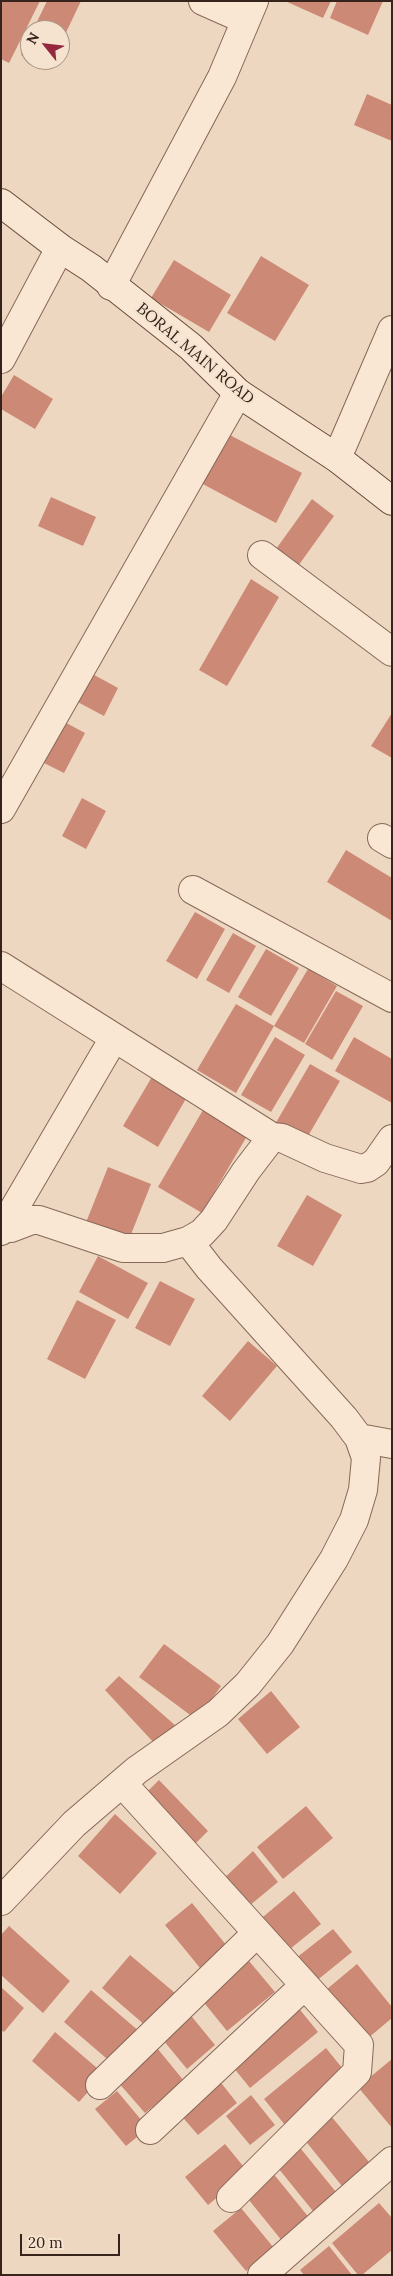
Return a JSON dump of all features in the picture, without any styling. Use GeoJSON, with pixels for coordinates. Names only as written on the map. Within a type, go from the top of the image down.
{"type":"FeatureCollection","features":[{"type":"Feature","properties":{"kind":"street"},"geometry":{"type":"LineString","coordinates":[[111,286],[222,77],[250,11],[203,1]]}},
{"type":"Feature","properties":{"kind":"street","name":"BORAL MAIN ROAD"},"geometry":{"type":"LineString","coordinates":[[1,203],[60,248],[92,268],[111,286],[191,347],[238,393],[337,458],[392,501]]}},
{"type":"Feature","properties":{"kind":"street"},"geometry":{"type":"LineString","coordinates":[[1,359],[60,248]]}},
{"type":"Feature","properties":{"kind":"street"},"geometry":{"type":"LineString","coordinates":[[337,458],[392,330]]}},
{"type":"Feature","properties":{"kind":"street"},"geometry":{"type":"LineString","coordinates":[[1,809],[238,393]]}},
{"type":"Feature","properties":{"kind":"street"},"geometry":{"type":"LineString","coordinates":[[262,556],[392,652]]}},
{"type":"Feature","properties":{"kind":"street"},"geometry":{"type":"LineString","coordinates":[[193,890],[392,998]]}},
{"type":"Feature","properties":{"kind":"street"},"geometry":{"type":"LineString","coordinates":[[1,966],[272,1137],[282,1138],[333,1161],[361,1169],[367,1168],[376,1162],[392,1139]]}},
{"type":"Feature","properties":{"kind":"street"},"geometry":{"type":"LineString","coordinates":[[2,1229],[114,1038]]}},
{"type":"Feature","properties":{"kind":"street"},"geometry":{"type":"LineString","coordinates":[[2,1229],[39,1220],[122,1248],[135,1250],[164,1248],[188,1241],[202,1233],[214,1220],[246,1171],[272,1137]]}},
{"type":"Feature","properties":{"kind":"street"},"geometry":{"type":"LineString","coordinates":[[1,1901],[74,1824],[122,1784],[235,1699],[280,1644],[324,1575],[354,1520],[365,1479],[366,1458],[359,1438],[344,1418],[209,1268],[188,1241]]}},
{"type":"Feature","properties":{"kind":"street"},"geometry":{"type":"LineString","coordinates":[[359,1438],[392,1444]]}},
{"type":"Feature","properties":{"kind":"street"},"geometry":{"type":"LineString","coordinates":[[122,1784],[359,2045],[358,2072],[232,2198]]}},
{"type":"Feature","properties":{"kind":"street"},"geometry":{"type":"LineString","coordinates":[[100,2085],[257,1933]]}},
{"type":"Feature","properties":{"kind":"street"},"geometry":{"type":"LineString","coordinates":[[150,2130],[305,1985]]}},
{"type":"Feature","properties":{"kind":"street"},"geometry":{"type":"LineString","coordinates":[[262,2275],[392,2161]]}},
{"type":"Feature","properties":{"kind":"building"},"geometry":{"type":"Polygon","coordinates":[[[3,1],[40,1],[30,20],[20,20],[20,41],[9,63],[1,59],[1,5],[3,1]]]}},
{"type":"Feature","properties":{"kind":"building"},"geometry":{"type":"Polygon","coordinates":[[[47,1],[81,1],[70,24],[70,20],[38,20],[47,1]]]}},
{"type":"Feature","properties":{"kind":"building"},"geometry":{"type":"Polygon","coordinates":[[[285,1],[331,1],[323,18],[285,1]]]}},
{"type":"Feature","properties":{"kind":"building"},"geometry":{"type":"Polygon","coordinates":[[[337,1],[383,1],[368,35],[330,18],[337,1]]]}},
{"type":"Feature","properties":{"kind":"building"},"geometry":{"type":"Polygon","coordinates":[[[367,94],[392,105],[392,141],[354,125],[367,94]]]}},
{"type":"Feature","properties":{"kind":"building"},"geometry":{"type":"Polygon","coordinates":[[[261,256],[309,285],[275,341],[227,313],[261,256]]]}},
{"type":"Feature","properties":{"kind":"building"},"geometry":{"type":"Polygon","coordinates":[[[174,260],[231,295],[209,332],[151,298],[174,260]]]}},
{"type":"Feature","properties":{"kind":"building"},"geometry":{"type":"Polygon","coordinates":[[[14,375],[53,399],[35,429],[1,409],[1,397],[14,375]]]}},
{"type":"Feature","properties":{"kind":"building"},"geometry":{"type":"Polygon","coordinates":[[[226,433],[302,473],[276,523],[199,482],[226,433]]]}},
{"type":"Feature","properties":{"kind":"building"},"geometry":{"type":"Polygon","coordinates":[[[51,497],[96,517],[83,546],[38,526],[51,497]]]}},
{"type":"Feature","properties":{"kind":"building"},"geometry":{"type":"Polygon","coordinates":[[[312,499],[334,516],[293,573],[271,556],[312,499]]]}},
{"type":"Feature","properties":{"kind":"building"},"geometry":{"type":"Polygon","coordinates":[[[251,579],[279,597],[227,686],[199,670],[251,579]]]}},
{"type":"Feature","properties":{"kind":"building"},"geometry":{"type":"Polygon","coordinates":[[[87,671],[118,688],[104,716],[72,699],[87,671]]]}},
{"type":"Feature","properties":{"kind":"building"},"geometry":{"type":"Polygon","coordinates":[[[392,713],[392,758],[371,746],[392,713]]]}},
{"type":"Feature","properties":{"kind":"building"},"geometry":{"type":"Polygon","coordinates":[[[57,718],[85,733],[64,773],[36,759],[57,718]]]}},
{"type":"Feature","properties":{"kind":"building"},"geometry":{"type":"Polygon","coordinates":[[[82,798],[106,811],[86,849],[62,836],[82,798]]]}},
{"type":"Feature","properties":{"kind":"building"},"geometry":{"type":"Polygon","coordinates":[[[346,850],[392,878],[392,921],[327,882],[346,850]]]}},
{"type":"Feature","properties":{"kind":"building"},"geometry":{"type":"Polygon","coordinates":[[[195,912],[225,929],[197,979],[166,961],[195,912]]]}},
{"type":"Feature","properties":{"kind":"building"},"geometry":{"type":"Polygon","coordinates":[[[233,933],[256,946],[229,993],[206,980],[233,933]]]}},
{"type":"Feature","properties":{"kind":"building"},"geometry":{"type":"Polygon","coordinates":[[[266,949],[299,968],[271,1016],[238,997],[266,949]]]}},
{"type":"Feature","properties":{"kind":"building"},"geometry":{"type":"Polygon","coordinates":[[[308,969],[337,986],[304,1043],[274,1026],[308,969]]]}},
{"type":"Feature","properties":{"kind":"building"},"geometry":{"type":"Polygon","coordinates":[[[336,991],[363,1006],[332,1060],[305,1044],[336,991]]]}},
{"type":"Feature","properties":{"kind":"building"},"geometry":{"type":"Polygon","coordinates":[[[236,1004],[274,1026],[236,1093],[197,1070],[236,1004]]]}},
{"type":"Feature","properties":{"kind":"building"},"geometry":{"type":"Polygon","coordinates":[[[275,1037],[305,1055],[271,1112],[241,1095],[275,1037]]]}},
{"type":"Feature","properties":{"kind":"building"},"geometry":{"type":"Polygon","coordinates":[[[354,1037],[392,1059],[392,1103],[335,1071],[354,1037]]]}},
{"type":"Feature","properties":{"kind":"building"},"geometry":{"type":"Polygon","coordinates":[[[310,1064],[340,1081],[304,1143],[274,1126],[310,1064]]]}},
{"type":"Feature","properties":{"kind":"building"},"geometry":{"type":"Polygon","coordinates":[[[156,1070],[191,1090],[158,1147],[123,1126],[156,1070]]]}},
{"type":"Feature","properties":{"kind":"building"},"geometry":{"type":"Polygon","coordinates":[[[203,1110],[247,1136],[202,1213],[158,1187],[203,1110]]]}},
{"type":"Feature","properties":{"kind":"building"},"geometry":{"type":"Polygon","coordinates":[[[108,1167],[151,1184],[126,1247],[83,1230],[108,1167]]]}},
{"type":"Feature","properties":{"kind":"building"},"geometry":{"type":"Polygon","coordinates":[[[307,1195],[342,1215],[313,1266],[277,1246],[307,1195]]]}},
{"type":"Feature","properties":{"kind":"building"},"geometry":{"type":"Polygon","coordinates":[[[98,1256],[148,1283],[128,1319],[79,1292],[98,1256]]]}},
{"type":"Feature","properties":{"kind":"building"},"geometry":{"type":"Polygon","coordinates":[[[160,1281],[195,1299],[170,1346],[135,1328],[160,1281]]]}},
{"type":"Feature","properties":{"kind":"building"},"geometry":{"type":"Polygon","coordinates":[[[77,1300],[116,1320],[85,1379],[47,1359],[77,1300]]]}},
{"type":"Feature","properties":{"kind":"building"},"geometry":{"type":"Polygon","coordinates":[[[248,1341],[277,1366],[230,1421],[202,1396],[248,1341]]]}},
{"type":"Feature","properties":{"kind":"building"},"geometry":{"type":"Polygon","coordinates":[[[164,1644],[221,1686],[197,1720],[139,1677],[164,1644]]]}},
{"type":"Feature","properties":{"kind":"building"},"geometry":{"type":"Polygon","coordinates":[[[119,1676],[176,1726],[155,1744],[105,1690],[119,1676]]]}},
{"type":"Feature","properties":{"kind":"building"},"geometry":{"type":"Polygon","coordinates":[[[271,1691],[300,1727],[267,1754],[238,1719],[271,1691]]]}},
{"type":"Feature","properties":{"kind":"building"},"geometry":{"type":"Polygon","coordinates":[[[159,1780],[208,1831],[191,1848],[142,1797],[159,1780]]]}},
{"type":"Feature","properties":{"kind":"building"},"geometry":{"type":"Polygon","coordinates":[[[306,1806],[333,1838],[283,1879],[257,1847],[306,1806]]]}},
{"type":"Feature","properties":{"kind":"building"},"geometry":{"type":"Polygon","coordinates":[[[115,1814],[157,1853],[120,1894],[78,1856],[115,1814]]]}},
{"type":"Feature","properties":{"kind":"building"},"geometry":{"type":"Polygon","coordinates":[[[253,1851],[278,1882],[243,1911],[221,1881],[253,1851]]]}},
{"type":"Feature","properties":{"kind":"building"},"geometry":{"type":"Polygon","coordinates":[[[294,1891],[321,1924],[285,1953],[258,1921],[294,1891]]]}},
{"type":"Feature","properties":{"kind":"building"},"geometry":{"type":"Polygon","coordinates":[[[192,1903],[227,1946],[200,1968],[165,1925],[192,1903]]]}},
{"type":"Feature","properties":{"kind":"building"},"geometry":{"type":"Polygon","coordinates":[[[9,1926],[70,1981],[43,2013],[1,1975],[1,1935],[9,1926]]]}},
{"type":"Feature","properties":{"kind":"building"},"geometry":{"type":"Polygon","coordinates":[[[333,1929],[352,1952],[310,1986],[291,1962],[333,1929]]]}},
{"type":"Feature","properties":{"kind":"building"},"geometry":{"type":"Polygon","coordinates":[[[130,1955],[175,1993],[146,2026],[102,1988],[130,1955]]]}},
{"type":"Feature","properties":{"kind":"building"},"geometry":{"type":"Polygon","coordinates":[[[244,1955],[275,1992],[227,2031],[197,1994],[244,1955]]]}},
{"type":"Feature","properties":{"kind":"building"},"geometry":{"type":"Polygon","coordinates":[[[357,1964],[392,2007],[392,2018],[361,2044],[321,1994],[357,1964]]]}},
{"type":"Feature","properties":{"kind":"building"},"geometry":{"type":"Polygon","coordinates":[[[1,1987],[24,2008],[4,2032],[1,2030],[1,1987]]]}},
{"type":"Feature","properties":{"kind":"building"},"geometry":{"type":"Polygon","coordinates":[[[91,1990],[140,2032],[113,2064],[64,2022],[91,1990]]]}},
{"type":"Feature","properties":{"kind":"building"},"geometry":{"type":"Polygon","coordinates":[[[297,2006],[318,2032],[250,2088],[229,2062],[297,2006]]]}},
{"type":"Feature","properties":{"kind":"building"},"geometry":{"type":"Polygon","coordinates":[[[188,2012],[215,2045],[187,2069],[159,2035],[188,2012]]]}},
{"type":"Feature","properties":{"kind":"building"},"geometry":{"type":"Polygon","coordinates":[[[55,2032],[104,2074],[79,2102],[32,2061],[55,2032]]]}},
{"type":"Feature","properties":{"kind":"building"},"geometry":{"type":"Polygon","coordinates":[[[157,2048],[184,2081],[145,2113],[117,2081],[157,2048]]]}},
{"type":"Feature","properties":{"kind":"building"},"geometry":{"type":"Polygon","coordinates":[[[326,2048],[347,2074],[285,2125],[264,2099],[326,2048]]]}},
{"type":"Feature","properties":{"kind":"building"},"geometry":{"type":"Polygon","coordinates":[[[392,2059],[392,2128],[358,2087],[392,2059]]]}},
{"type":"Feature","properties":{"kind":"building"},"geometry":{"type":"Polygon","coordinates":[[[218,2079],[237,2103],[198,2135],[178,2112],[218,2079]]]}},
{"type":"Feature","properties":{"kind":"building"},"geometry":{"type":"Polygon","coordinates":[[[117,2091],[148,2128],[126,2146],[95,2109],[117,2091]]]}},
{"type":"Feature","properties":{"kind":"building"},"geometry":{"type":"Polygon","coordinates":[[[251,2095],[275,2125],[250,2145],[226,2116],[251,2095]]]}},
{"type":"Feature","properties":{"kind":"building"},"geometry":{"type":"Polygon","coordinates":[[[331,2116],[374,2168],[346,2191],[304,2139],[331,2116]]]}},
{"type":"Feature","properties":{"kind":"building"},"geometry":{"type":"Polygon","coordinates":[[[225,2144],[248,2172],[208,2205],[185,2177],[225,2144]]]}},
{"type":"Feature","properties":{"kind":"building"},"geometry":{"type":"Polygon","coordinates":[[[297,2144],[340,2197],[317,2216],[274,2163],[297,2144]]]}},
{"type":"Feature","properties":{"kind":"building"},"geometry":{"type":"Polygon","coordinates":[[[268,2167],[315,2225],[287,2247],[240,2189],[268,2167]]]}},
{"type":"Feature","properties":{"kind":"building"},"geometry":{"type":"Polygon","coordinates":[[[379,2203],[392,2218],[392,2250],[362,2275],[358,2275],[332,2243],[379,2203]]]}},
{"type":"Feature","properties":{"kind":"building"},"geometry":{"type":"Polygon","coordinates":[[[241,2208],[274,2248],[246,2271],[213,2231],[241,2208]]]}},
{"type":"Feature","properties":{"kind":"building"},"geometry":{"type":"Polygon","coordinates":[[[329,2246],[352,2275],[304,2275],[300,2270],[329,2246]]]}}]}
